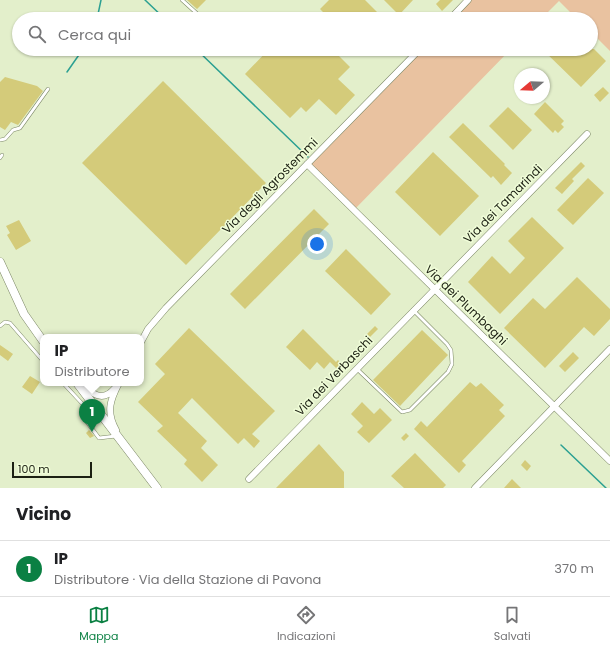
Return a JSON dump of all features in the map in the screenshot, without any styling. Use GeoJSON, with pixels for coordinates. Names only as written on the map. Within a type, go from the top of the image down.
{"type":"FeatureCollection","features":[{"type":"Feature","properties":{"kind":"main road"},"geometry":{"type":"LineString","coordinates":[[0,262],[24,314],[40,337]]}},
{"type":"Feature","properties":{"kind":"main road"},"geometry":{"type":"LineString","coordinates":[[80,386],[156,488]]}},
{"type":"Feature","properties":{"kind":"street"},"geometry":{"type":"LineString","coordinates":[[457,12],[468,0]]}},
{"type":"Feature","properties":{"kind":"street","name":"Via degli Agrostemmi"},"geometry":{"type":"LineString","coordinates":[[144,336],[148,329],[166,308],[413,56]]}},
{"type":"Feature","properties":{"kind":"street","name":"Via dei Tamarindi"},"geometry":{"type":"LineString","coordinates":[[434,289],[587,134]]}},
{"type":"Feature","properties":{"kind":"street","name":"Via dei Plumbaghi"},"geometry":{"type":"LineString","coordinates":[[307,164],[610,461]]}},
{"type":"Feature","properties":{"kind":"street","name":"Via dei Verbaschi"},"geometry":{"type":"LineString","coordinates":[[249,479],[434,289]]}},
{"type":"Feature","properties":{"kind":"street"},"geometry":{"type":"LineString","coordinates":[[475,488],[610,349]]}},
{"type":"Feature","properties":{"kind":"street"},"geometry":{"type":"LineString","coordinates":[[85,386],[93,393],[101,396],[110,393],[116,386]]}},
{"type":"Feature","properties":{"kind":"street"},"geometry":{"type":"LineString","coordinates":[[117,386],[110,400],[110,414],[113,423],[132,456]]}},
{"type":"Feature","properties":{"kind":"lane"},"geometry":{"type":"LineString","coordinates":[[182,0],[195,12]]}},
{"type":"Feature","properties":{"kind":"lane"},"geometry":{"type":"LineString","coordinates":[[0,140],[5,139],[13,130],[20,128],[48,89]]}},
{"type":"Feature","properties":{"kind":"lane"},"geometry":{"type":"LineString","coordinates":[[357,368],[402,412],[410,410],[448,372],[452,364],[451,350],[413,310]]}},
{"type":"Feature","properties":{"kind":"lane"},"geometry":{"type":"LineString","coordinates":[[0,326],[5,322],[10,323],[40,358]]}},
{"type":"Feature","properties":{"kind":"lane"},"geometry":{"type":"LineString","coordinates":[[66,386],[90,412]]}},
{"type":"Feature","properties":{"kind":"lane"},"geometry":{"type":"LineString","coordinates":[[92,401],[87,422],[99,438],[118,436]]}},
{"type":"Feature","properties":{"kind":"shaded area"},"geometry":{"type":"Polygon","coordinates":[[[468,0],[610,0],[610,51],[598,39],[598,12],[570,12],[559,1],[548,12],[457,12],[468,0]]]}},
{"type":"Feature","properties":{"kind":"shaded area"},"geometry":{"type":"Polygon","coordinates":[[[413,56],[504,56],[354,210],[307,164],[413,56]]]}},
{"type":"Feature","properties":{"kind":"building"},"geometry":{"type":"Polygon","coordinates":[[[187,0],[206,0],[197,9],[187,0]]]}},
{"type":"Feature","properties":{"kind":"building"},"geometry":{"type":"Polygon","coordinates":[[[329,0],[365,0],[377,12],[323,12],[320,9],[329,0]]]}},
{"type":"Feature","properties":{"kind":"building"},"geometry":{"type":"Polygon","coordinates":[[[384,0],[413,0],[402,12],[396,12],[384,0]]]}},
{"type":"Feature","properties":{"kind":"building"},"geometry":{"type":"Polygon","coordinates":[[[440,0],[453,0],[442,11],[436,4],[440,0]]]}},
{"type":"Feature","properties":{"kind":"building"},"geometry":{"type":"Polygon","coordinates":[[[598,53],[606,61],[581,87],[549,56],[598,56],[598,53]]]}},
{"type":"Feature","properties":{"kind":"building"},"geometry":{"type":"Polygon","coordinates":[[[262,56],[339,56],[350,67],[338,79],[355,95],[336,115],[319,99],[306,112],[301,107],[290,118],[245,74],[262,56]]]}},
{"type":"Feature","properties":{"kind":"building"},"geometry":{"type":"Polygon","coordinates":[[[5,77],[37,86],[43,91],[18,125],[11,122],[5,130],[0,127],[0,82],[5,77]]]}},
{"type":"Feature","properties":{"kind":"building"},"geometry":{"type":"Polygon","coordinates":[[[163,81],[266,183],[186,265],[82,163],[163,81]]]}},
{"type":"Feature","properties":{"kind":"building"},"geometry":{"type":"Polygon","coordinates":[[[603,87],[609,93],[600,102],[594,95],[603,87]]]}},
{"type":"Feature","properties":{"kind":"building"},"geometry":{"type":"Polygon","coordinates":[[[543,104],[547,104],[564,121],[561,124],[564,127],[558,133],[555,130],[553,133],[534,114],[543,104]]]}},
{"type":"Feature","properties":{"kind":"building"},"geometry":{"type":"Polygon","coordinates":[[[508,107],[532,130],[513,150],[489,126],[508,107]]]}},
{"type":"Feature","properties":{"kind":"building"},"geometry":{"type":"Polygon","coordinates":[[[463,123],[505,164],[504,165],[512,173],[501,185],[493,176],[491,178],[449,137],[463,123]]]}},
{"type":"Feature","properties":{"kind":"building"},"geometry":{"type":"Polygon","coordinates":[[[433,152],[479,196],[440,236],[395,192],[433,152]]]}},
{"type":"Feature","properties":{"kind":"building"},"geometry":{"type":"Polygon","coordinates":[[[581,162],[585,166],[572,179],[574,181],[562,194],[555,188],[581,162]]]}},
{"type":"Feature","properties":{"kind":"building"},"geometry":{"type":"Polygon","coordinates":[[[588,178],[604,193],[573,225],[557,210],[588,178]]]}},
{"type":"Feature","properties":{"kind":"building"},"geometry":{"type":"Polygon","coordinates":[[[314,209],[329,224],[245,309],[230,294],[314,209]]]}},
{"type":"Feature","properties":{"kind":"building"},"geometry":{"type":"Polygon","coordinates":[[[532,217],[564,248],[500,314],[468,282],[492,256],[510,274],[525,258],[508,241],[532,217]]]}},
{"type":"Feature","properties":{"kind":"building"},"geometry":{"type":"Polygon","coordinates":[[[19,220],[31,241],[16,250],[7,235],[10,233],[6,226],[19,220]]]}},
{"type":"Feature","properties":{"kind":"building"},"geometry":{"type":"Polygon","coordinates":[[[346,249],[391,294],[371,315],[325,271],[346,249]]]}},
{"type":"Feature","properties":{"kind":"building"},"geometry":{"type":"Polygon","coordinates":[[[577,277],[610,309],[610,319],[594,336],[584,327],[545,368],[504,328],[533,298],[545,309],[577,277]]]}},
{"type":"Feature","properties":{"kind":"building"},"geometry":{"type":"Polygon","coordinates":[[[375,326],[378,329],[370,337],[367,334],[375,326]]]}},
{"type":"Feature","properties":{"kind":"building"},"geometry":{"type":"Polygon","coordinates":[[[189,328],[275,411],[252,434],[260,441],[254,448],[244,438],[238,444],[192,398],[178,413],[207,441],[201,448],[218,465],[202,482],[184,464],[187,460],[157,431],[163,426],[138,402],[165,374],[155,364],[189,328]]]}},
{"type":"Feature","properties":{"kind":"building"},"geometry":{"type":"Polygon","coordinates":[[[303,329],[336,362],[338,360],[343,365],[338,370],[330,362],[324,369],[317,362],[310,370],[286,347],[303,329]]]}},
{"type":"Feature","properties":{"kind":"building"},"geometry":{"type":"Polygon","coordinates":[[[422,330],[448,355],[400,406],[373,380],[422,330]]]}},
{"type":"Feature","properties":{"kind":"building"},"geometry":{"type":"Polygon","coordinates":[[[0,345],[13,354],[8,361],[0,355],[0,345]]]}},
{"type":"Feature","properties":{"kind":"building"},"geometry":{"type":"Polygon","coordinates":[[[573,352],[579,358],[565,372],[559,366],[573,352]]]}},
{"type":"Feature","properties":{"kind":"building"},"geometry":{"type":"Polygon","coordinates":[[[30,376],[40,382],[32,394],[22,387],[30,376]]]}},
{"type":"Feature","properties":{"kind":"building"},"geometry":{"type":"Polygon","coordinates":[[[470,382],[476,387],[481,383],[504,405],[499,410],[505,416],[462,461],[466,465],[459,473],[414,429],[421,421],[427,427],[470,382]]]}},
{"type":"Feature","properties":{"kind":"building"},"geometry":{"type":"Polygon","coordinates":[[[362,402],[374,414],[380,408],[392,420],[369,443],[357,432],[363,426],[351,414],[362,402]]]}},
{"type":"Feature","properties":{"kind":"building"},"geometry":{"type":"Polygon","coordinates":[[[89,430],[94,436],[90,438],[86,433],[89,430]]]}},
{"type":"Feature","properties":{"kind":"building"},"geometry":{"type":"Polygon","coordinates":[[[406,433],[409,436],[404,441],[401,438],[406,433]]]}},
{"type":"Feature","properties":{"kind":"building"},"geometry":{"type":"Polygon","coordinates":[[[319,444],[344,472],[344,488],[276,488],[319,444]]]}},
{"type":"Feature","properties":{"kind":"building"},"geometry":{"type":"Polygon","coordinates":[[[415,453],[446,485],[443,488],[404,488],[391,476],[415,453]]]}},
{"type":"Feature","properties":{"kind":"building"},"geometry":{"type":"Polygon","coordinates":[[[525,460],[531,466],[527,471],[521,465],[525,460]]]}},
{"type":"Feature","properties":{"kind":"building"},"geometry":{"type":"Polygon","coordinates":[[[512,479],[521,488],[504,488],[512,479]]]}},
{"type":"Feature","properties":{"kind":"waterway"},"geometry":{"type":"LineString","coordinates":[[98,12],[101,0]]}},
{"type":"Feature","properties":{"kind":"waterway"},"geometry":{"type":"LineString","coordinates":[[145,0],[158,12]]}},
{"type":"Feature","properties":{"kind":"waterway"},"geometry":{"type":"LineString","coordinates":[[67,72],[78,56]]}},
{"type":"Feature","properties":{"kind":"waterway"},"geometry":{"type":"LineString","coordinates":[[203,56],[308,157]]}},
{"type":"Feature","properties":{"kind":"waterway"},"geometry":{"type":"LineString","coordinates":[[561,445],[606,488]]}},
{"type":"Feature","properties":{"kind":"place","name":"IP"},"geometry":{"type":"Point","coordinates":[92,432]}}]}
